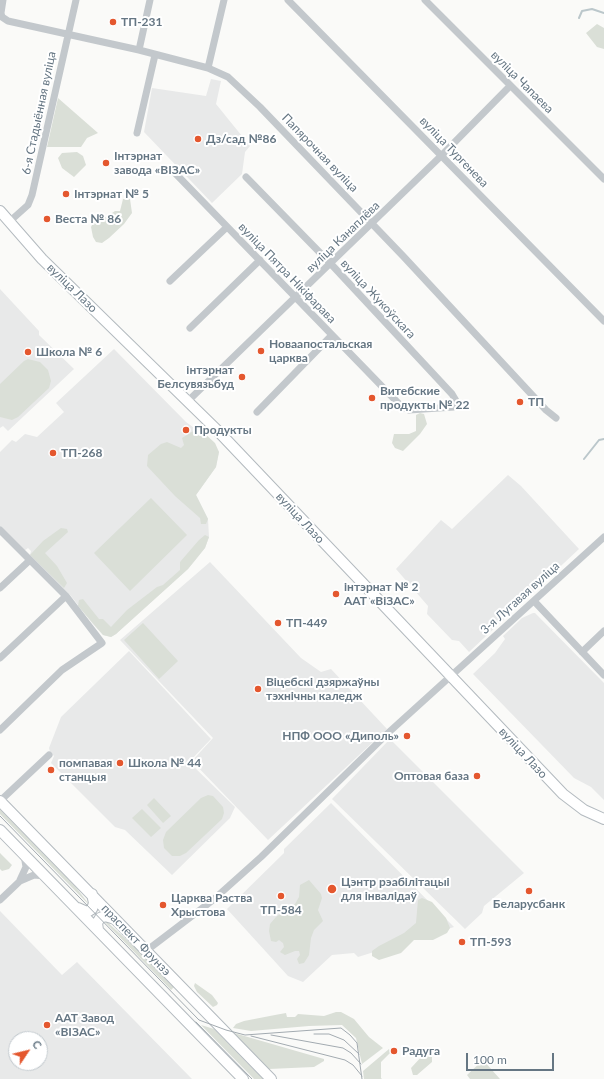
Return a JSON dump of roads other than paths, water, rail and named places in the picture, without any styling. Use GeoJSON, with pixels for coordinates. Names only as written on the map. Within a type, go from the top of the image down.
{"type":"FeatureCollection","features":[{"type":"Feature","properties":{"kind":"street","name":"Папярочная вуліца"},"geometry":{"type":"LineString","coordinates":[[3,0],[2,16],[8,21],[140,50],[208,68],[228,77],[239,86],[372,224],[546,410],[556,418]]}},
{"type":"Feature","properties":{"kind":"street","name":"6-я Стадыённая вуліца"},"geometry":{"type":"LineString","coordinates":[[9,222],[28,205],[32,195],[76,0]]}},
{"type":"Feature","properties":{"kind":"street"},"geometry":{"type":"LineString","coordinates":[[140,50],[150,0]]}},
{"type":"Feature","properties":{"kind":"street"},"geometry":{"type":"LineString","coordinates":[[208,68],[224,0]]}},
{"type":"Feature","properties":{"kind":"street","name":"вуліца Тургенева"},"geometry":{"type":"LineString","coordinates":[[288,0],[604,321]]}},
{"type":"Feature","properties":{"kind":"street","name":"вуліца Чапаева"},"geometry":{"type":"LineString","coordinates":[[425,0],[604,179]]}},
{"type":"Feature","properties":{"kind":"street"},"geometry":{"type":"LineString","coordinates":[[136,133],[155,55]]}},
{"type":"Feature","properties":{"kind":"street","name":"вуліца Канаплёва"},"geometry":{"type":"LineString","coordinates":[[188,401],[372,224],[510,86]]}},
{"type":"Feature","properties":{"kind":"street","name":"вуліца Пятра Нікіфарава"},"geometry":{"type":"LineString","coordinates":[[174,172],[401,406]]}},
{"type":"Feature","properties":{"kind":"street","name":"вуліца Жукоўскага"},"geometry":{"type":"LineString","coordinates":[[246,177],[331,264],[452,394],[458,404],[454,407],[409,410],[401,406]]}},
{"type":"Feature","properties":{"kind":"street","name":"вуліца Лазо"},"geometry":{"type":"LineString","coordinates":[[0,211],[42,259],[188,401],[563,794],[584,810],[604,819]]}},
{"type":"Feature","properties":{"kind":"street"},"geometry":{"type":"LineString","coordinates":[[170,281],[228,227]]}},
{"type":"Feature","properties":{"kind":"street"},"geometry":{"type":"LineString","coordinates":[[190,328],[260,260]]}},
{"type":"Feature","properties":{"kind":"street"},"geometry":{"type":"LineString","coordinates":[[257,412],[332,335]]}},
{"type":"Feature","properties":{"kind":"street"},"geometry":{"type":"LineString","coordinates":[[0,530],[66,596],[102,643],[62,670],[0,730]]}},
{"type":"Feature","properties":{"kind":"street","name":"3-я Лугавая вуліца"},"geometry":{"type":"LineString","coordinates":[[146,951],[213,900],[251,867],[450,676],[604,537]]}},
{"type":"Feature","properties":{"kind":"street"},"geometry":{"type":"LineString","coordinates":[[0,588],[30,560]]}},
{"type":"Feature","properties":{"kind":"street"},"geometry":{"type":"LineString","coordinates":[[0,658],[66,596]]}},
{"type":"Feature","properties":{"kind":"street"},"geometry":{"type":"LineString","coordinates":[[534,601],[604,675]]}},
{"type":"Feature","properties":{"kind":"street"},"geometry":{"type":"LineString","coordinates":[[582,652],[604,631]]}},
{"type":"Feature","properties":{"kind":"street"},"geometry":{"type":"LineString","coordinates":[[0,801],[49,754]]}},
{"type":"Feature","properties":{"kind":"street","name":"праспект Фрунзэ"},"geometry":{"type":"LineString","coordinates":[[0,801],[271,1079]]}},
{"type":"Feature","properties":{"kind":"street","name":"праспект Фрунзэ"},"geometry":{"type":"LineString","coordinates":[[0,830],[243,1079]]}},
{"type":"Feature","properties":{"kind":"street"},"geometry":{"type":"LineString","coordinates":[[20,881],[26,867],[24,855]]}},
{"type":"Feature","properties":{"kind":"street"},"geometry":{"type":"LineString","coordinates":[[0,900],[20,881],[34,875],[45,876]]}},
{"type":"Feature","properties":{"kind":"street"},"geometry":{"type":"LineString","coordinates":[[76,907],[87,912],[90,910],[94,903],[92,894]]}},
{"type":"Feature","properties":{"kind":"street"},"geometry":{"type":"LineString","coordinates":[[98,930],[97,921],[103,916],[117,920]]}},
{"type":"Feature","properties":{"kind":"waterway"},"geometry":{"type":"LineString","coordinates":[[579,18],[582,11],[592,9],[604,13]]}},
{"type":"Feature","properties":{"kind":"waterway"},"geometry":{"type":"LineString","coordinates":[[584,459],[599,440],[604,439]]}},
{"type":"Feature","properties":{"kind":"tram line"},"geometry":{"type":"LineString","coordinates":[[0,816],[199,1020],[245,1035],[341,1028],[357,1043],[362,1079]]}},
{"type":"Feature","properties":{"kind":"tram line"},"geometry":{"type":"LineString","coordinates":[[196,1022],[252,1079]]}},
{"type":"Feature","properties":{"kind":"tram line"},"geometry":{"type":"LineString","coordinates":[[314,1034],[329,1034],[344,1040],[359,1054]]}},
{"type":"Feature","properties":{"kind":"tram line"},"geometry":{"type":"LineString","coordinates":[[271,1035],[343,1048],[351,1053],[361,1064]]}},
{"type":"Feature","properties":{"kind":"tram line"},"geometry":{"type":"LineString","coordinates":[[251,1036],[345,1060],[353,1065],[362,1076]]}},
{"type":"Feature","properties":{"kind":"place","name":"ТП-231"},"geometry":{"type":"Point","coordinates":[113,22]}},
{"type":"Feature","properties":{"kind":"place","name":"Дз/сад №86"},"geometry":{"type":"Point","coordinates":[198,139]}},
{"type":"Feature","properties":{"kind":"place","name":"Інтэрнат завода «ВІЗАС»"},"geometry":{"type":"Point","coordinates":[106,163]}},
{"type":"Feature","properties":{"kind":"place","name":"Інтэрнат № 5"},"geometry":{"type":"Point","coordinates":[66,194]}},
{"type":"Feature","properties":{"kind":"place","name":"Веста № 86"},"geometry":{"type":"Point","coordinates":[47,219]}},
{"type":"Feature","properties":{"kind":"place","name":"Новаапостальская царква"},"geometry":{"type":"Point","coordinates":[261,351]}},
{"type":"Feature","properties":{"kind":"place","name":"Школа № 6"},"geometry":{"type":"Point","coordinates":[28,352]}},
{"type":"Feature","properties":{"kind":"place","name":"інтэрнат Белсувязьбуд"},"geometry":{"type":"Point","coordinates":[242,377]}},
{"type":"Feature","properties":{"kind":"place","name":"Витебские продукты № 22"},"geometry":{"type":"Point","coordinates":[372,398]}},
{"type":"Feature","properties":{"kind":"place","name":"ТП"},"geometry":{"type":"Point","coordinates":[520,402]}},
{"type":"Feature","properties":{"kind":"place","name":"Продукты"},"geometry":{"type":"Point","coordinates":[186,430]}},
{"type":"Feature","properties":{"kind":"place","name":"ТП-268"},"geometry":{"type":"Point","coordinates":[53,453]}},
{"type":"Feature","properties":{"kind":"place","name":"інтэрнат № 2 ААТ «ВіЗАС»"},"geometry":{"type":"Point","coordinates":[336,594]}},
{"type":"Feature","properties":{"kind":"place","name":"ТП-449"},"geometry":{"type":"Point","coordinates":[278,623]}},
{"type":"Feature","properties":{"kind":"place","name":"Віцебскі дзяржаўны тэхнічны каледж"},"geometry":{"type":"Point","coordinates":[258,689]}},
{"type":"Feature","properties":{"kind":"place","name":"НПФ ООО «Диполь»"},"geometry":{"type":"Point","coordinates":[407,736]}},
{"type":"Feature","properties":{"kind":"place","name":"Школа № 44"},"geometry":{"type":"Point","coordinates":[120,763]}},
{"type":"Feature","properties":{"kind":"place","name":"помпавая станцыя"},"geometry":{"type":"Point","coordinates":[51,770]}},
{"type":"Feature","properties":{"kind":"place","name":"Оптовая база"},"geometry":{"type":"Point","coordinates":[477,776]}},
{"type":"Feature","properties":{"kind":"place","name":"Цэнтр рэабілітацыі для інвалідаў"},"geometry":{"type":"Point","coordinates":[332,889]}},
{"type":"Feature","properties":{"kind":"place","name":"Беларусбанк"},"geometry":{"type":"Point","coordinates":[529,891]}},
{"type":"Feature","properties":{"kind":"place","name":"ТП-584"},"geometry":{"type":"Point","coordinates":[281,896]}},
{"type":"Feature","properties":{"kind":"place","name":"Царква Раства Хрыстова"},"geometry":{"type":"Point","coordinates":[163,905]}},
{"type":"Feature","properties":{"kind":"place","name":"ТП-593"},"geometry":{"type":"Point","coordinates":[462,942]}},
{"type":"Feature","properties":{"kind":"place","name":"ААТ Завод «ВІЗАС»"},"geometry":{"type":"Point","coordinates":[47,1025]}},
{"type":"Feature","properties":{"kind":"place","name":"Радуга"},"geometry":{"type":"Point","coordinates":[394,1051]}}]}
